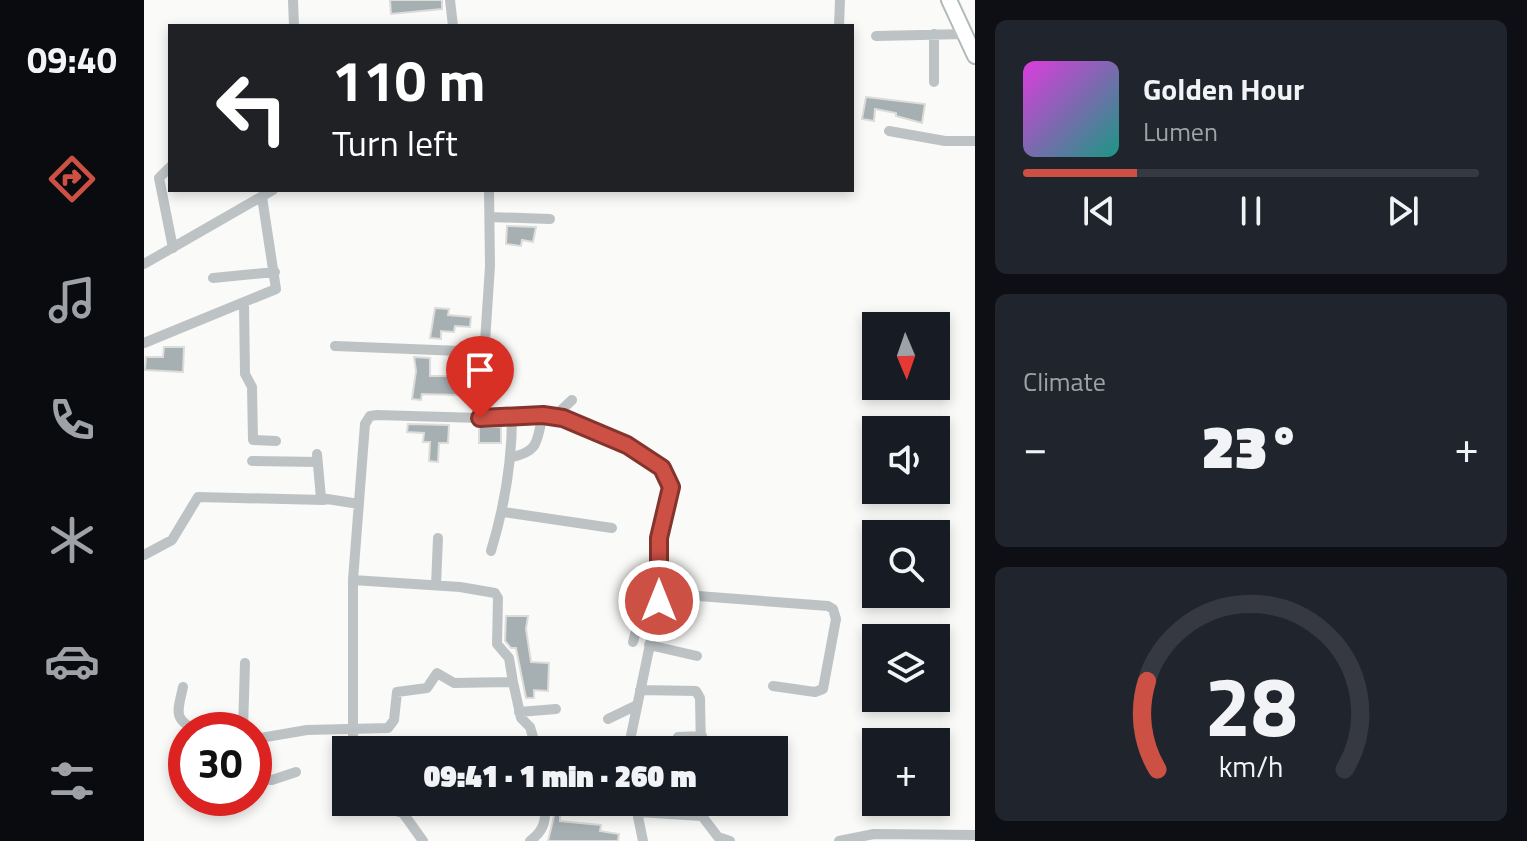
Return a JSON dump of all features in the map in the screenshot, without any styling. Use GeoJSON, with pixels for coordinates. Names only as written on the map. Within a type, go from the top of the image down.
{"type":"FeatureCollection","features":[{"type":"Feature","properties":{"kind":"main road"},"geometry":{"type":"LineString","coordinates":[[949,0],[975,56]]}},
{"type":"Feature","properties":{"kind":"street"},"geometry":{"type":"LineString","coordinates":[[293,0],[294,24]]}},
{"type":"Feature","properties":{"kind":"street"},"geometry":{"type":"LineString","coordinates":[[450,0],[453,24]]}},
{"type":"Feature","properties":{"kind":"street"},"geometry":{"type":"LineString","coordinates":[[839,24],[840,0]]}},
{"type":"Feature","properties":{"kind":"street"},"geometry":{"type":"LineString","coordinates":[[934,34],[934,82]]}},
{"type":"Feature","properties":{"kind":"street"},"geometry":{"type":"LineString","coordinates":[[876,36],[965,34]]}},
{"type":"Feature","properties":{"kind":"street"},"geometry":{"type":"LineString","coordinates":[[889,131],[945,141],[975,141]]}},
{"type":"Feature","properties":{"kind":"street"},"geometry":{"type":"LineString","coordinates":[[168,169],[159,178],[173,248]]}},
{"type":"Feature","properties":{"kind":"street"},"geometry":{"type":"LineString","coordinates":[[144,264],[270,192]]}},
{"type":"Feature","properties":{"kind":"street"},"geometry":{"type":"LineString","coordinates":[[480,418],[489,192]]}},
{"type":"Feature","properties":{"kind":"street"},"geometry":{"type":"LineString","coordinates":[[144,343],[276,289],[262,197]]}},
{"type":"Feature","properties":{"kind":"street"},"geometry":{"type":"LineString","coordinates":[[490,217],[550,219]]}},
{"type":"Feature","properties":{"kind":"street"},"geometry":{"type":"LineString","coordinates":[[213,278],[275,272]]}},
{"type":"Feature","properties":{"kind":"street"},"geometry":{"type":"LineString","coordinates":[[244,304],[245,374],[252,387],[253,440],[276,441]]}},
{"type":"Feature","properties":{"kind":"street"},"geometry":{"type":"LineString","coordinates":[[335,346],[485,352]]}},
{"type":"Feature","properties":{"kind":"street"},"geometry":{"type":"LineString","coordinates":[[512,457],[532,451],[549,416],[572,400]]}},
{"type":"Feature","properties":{"kind":"street"},"geometry":{"type":"LineString","coordinates":[[352,736],[353,580],[364,431],[370,416],[549,416],[627,445],[650,458],[669,477],[671,490],[659,538],[657,612],[630,736]]}},
{"type":"Feature","properties":{"kind":"street"},"geometry":{"type":"LineString","coordinates":[[491,551],[504,512],[512,457],[512,416]]}},
{"type":"Feature","properties":{"kind":"street"},"geometry":{"type":"LineString","coordinates":[[252,461],[317,458],[318,487],[324,500]]}},
{"type":"Feature","properties":{"kind":"street"},"geometry":{"type":"LineString","coordinates":[[144,555],[172,540],[198,497],[324,500],[359,504]]}},
{"type":"Feature","properties":{"kind":"street"},"geometry":{"type":"LineString","coordinates":[[504,512],[612,528]]}},
{"type":"Feature","properties":{"kind":"street"},"geometry":{"type":"LineString","coordinates":[[436,585],[438,538]]}},
{"type":"Feature","properties":{"kind":"street"},"geometry":{"type":"LineString","coordinates":[[353,580],[486,590],[497,595],[497,644],[509,658],[519,712],[533,736]]}},
{"type":"Feature","properties":{"kind":"street"},"geometry":{"type":"LineString","coordinates":[[659,593],[828,606],[833,609],[836,619],[823,689],[815,692],[773,686]]}},
{"type":"Feature","properties":{"kind":"street"},"geometry":{"type":"LineString","coordinates":[[627,607],[657,612]]}},
{"type":"Feature","properties":{"kind":"street"},"geometry":{"type":"LineString","coordinates":[[633,642],[642,609]]}},
{"type":"Feature","properties":{"kind":"street"},"geometry":{"type":"LineString","coordinates":[[649,645],[697,656]]}},
{"type":"Feature","properties":{"kind":"street"},"geometry":{"type":"LineString","coordinates":[[244,712],[245,663]]}},
{"type":"Feature","properties":{"kind":"street"},"geometry":{"type":"LineString","coordinates":[[272,736],[307,730],[391,726],[398,691],[427,688],[437,673],[454,683],[513,682]]}},
{"type":"Feature","properties":{"kind":"street"},"geometry":{"type":"LineString","coordinates":[[180,712],[183,687]]}},
{"type":"Feature","properties":{"kind":"street"},"geometry":{"type":"LineString","coordinates":[[640,690],[696,691],[700,698],[702,736]]}},
{"type":"Feature","properties":{"kind":"street"},"geometry":{"type":"LineString","coordinates":[[608,719],[635,706]]}},
{"type":"Feature","properties":{"kind":"street"},"geometry":{"type":"LineString","coordinates":[[519,712],[556,709]]}},
{"type":"Feature","properties":{"kind":"street"},"geometry":{"type":"LineString","coordinates":[[272,780],[296,772]]}},
{"type":"Feature","properties":{"kind":"street"},"geometry":{"type":"LineString","coordinates":[[405,816],[423,841]]}},
{"type":"Feature","properties":{"kind":"street"},"geometry":{"type":"LineString","coordinates":[[530,841],[539,834],[544,816]]}},
{"type":"Feature","properties":{"kind":"street"},"geometry":{"type":"LineString","coordinates":[[638,816],[643,841]]}},
{"type":"Feature","properties":{"kind":"street"},"geometry":{"type":"LineString","coordinates":[[702,816],[717,835],[730,841]]}},
{"type":"Feature","properties":{"kind":"street"},"geometry":{"type":"LineString","coordinates":[[839,841],[874,834],[975,835]]}},
{"type":"Feature","properties":{"kind":"building"},"geometry":{"type":"Polygon","coordinates":[[[390,0],[442,0],[442,9],[391,14],[390,0]]]}},
{"type":"Feature","properties":{"kind":"building"},"geometry":{"type":"Polygon","coordinates":[[[866,97],[925,104],[922,123],[875,109],[874,121],[862,119],[866,97]]]}},
{"type":"Feature","properties":{"kind":"building"},"geometry":{"type":"Polygon","coordinates":[[[507,226],[536,227],[533,242],[522,240],[521,246],[506,244],[507,226]]]}},
{"type":"Feature","properties":{"kind":"building"},"geometry":{"type":"Polygon","coordinates":[[[435,308],[449,309],[448,315],[471,317],[470,327],[455,326],[454,332],[441,331],[441,339],[430,338],[435,308]]]}},
{"type":"Feature","properties":{"kind":"building"},"geometry":{"type":"Polygon","coordinates":[[[164,347],[184,347],[183,372],[145,370],[146,357],[163,357],[164,347]]]}},
{"type":"Feature","properties":{"kind":"building"},"geometry":{"type":"Polygon","coordinates":[[[414,357],[430,358],[430,376],[458,376],[457,395],[422,394],[421,400],[412,399],[416,371],[414,357]]]}},
{"type":"Feature","properties":{"kind":"building"},"geometry":{"type":"Polygon","coordinates":[[[408,424],[449,425],[448,443],[439,443],[438,462],[429,461],[430,442],[423,442],[424,433],[407,432],[408,424]]]}},
{"type":"Feature","properties":{"kind":"building"},"geometry":{"type":"Polygon","coordinates":[[[479,427],[501,427],[501,443],[479,443],[479,427]]]}},
{"type":"Feature","properties":{"kind":"building"},"geometry":{"type":"Polygon","coordinates":[[[506,616],[528,616],[526,629],[531,662],[549,663],[548,691],[534,690],[534,698],[526,698],[516,648],[511,648],[505,641],[506,616]]]}},
{"type":"Feature","properties":{"kind":"building"},"geometry":{"type":"Polygon","coordinates":[[[554,816],[560,816],[560,821],[601,825],[600,831],[619,834],[618,841],[548,841],[554,816]]]}},
{"type":"Feature","properties":{"kind":"route"},"geometry":{"type":"LineString","coordinates":[[480,418],[543,415],[563,418],[627,445],[662,468],[669,477],[671,487],[659,538],[659,601]]}}]}
